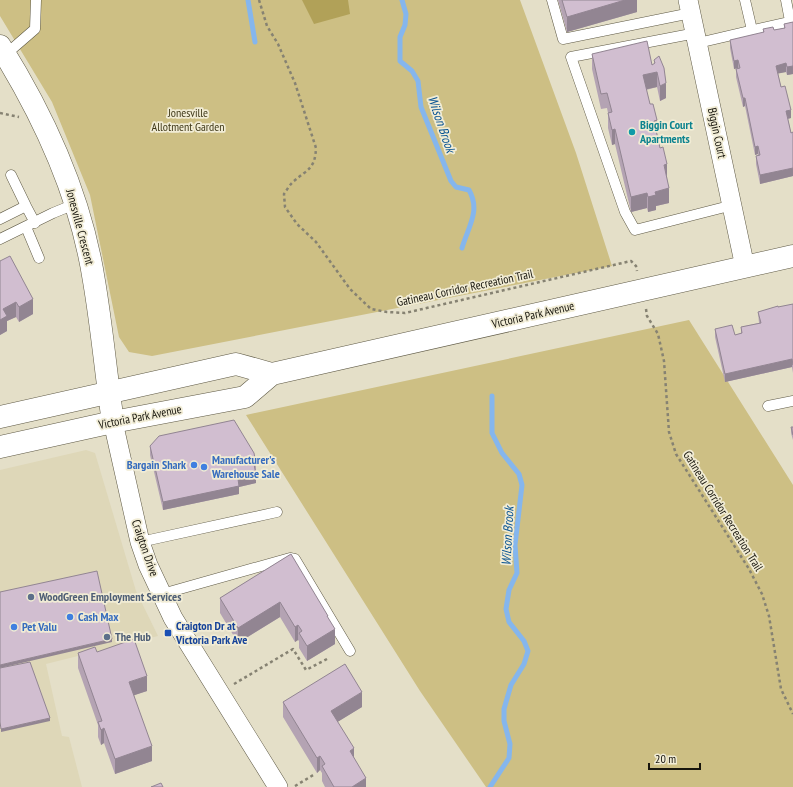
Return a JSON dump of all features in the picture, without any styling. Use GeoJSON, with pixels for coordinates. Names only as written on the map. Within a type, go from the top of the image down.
{"type":"FeatureCollection","features":[{"type":"Feature","properties":{"kind":"main road","name":"Jonesville Crescent"},"geometry":{"type":"LineString","coordinates":[[3,50],[35,106],[60,159],[75,204],[94,280],[112,422]]}},
{"type":"Feature","properties":{"kind":"main road","name":"Victoria Park Avenue"},"geometry":{"type":"LineString","coordinates":[[0,447],[112,422],[244,397],[272,374],[793,256]]}},
{"type":"Feature","properties":{"kind":"main road","name":"Victoria Park Avenue"},"geometry":{"type":"LineString","coordinates":[[0,417],[236,364],[272,374]]}},
{"type":"Feature","properties":{"kind":"street","name":"Biggin Court"},"geometry":{"type":"LineString","coordinates":[[690,7],[745,267]]}},
{"type":"Feature","properties":{"kind":"street","name":"Craigton Drive"},"geometry":{"type":"LineString","coordinates":[[112,422],[140,542],[148,566],[173,618],[278,787]]}},
{"type":"Feature","properties":{"kind":"lane"},"geometry":{"type":"LineString","coordinates":[[3,50],[36,29],[36,0]]}},
{"type":"Feature","properties":{"kind":"lane"},"geometry":{"type":"LineString","coordinates":[[552,0],[563,40],[690,7]]}},
{"type":"Feature","properties":{"kind":"lane"},"geometry":{"type":"LineString","coordinates":[[745,0],[752,30]]}},
{"type":"Feature","properties":{"kind":"lane"},"geometry":{"type":"LineString","coordinates":[[733,205],[635,230],[625,212],[571,57],[752,30],[792,21],[786,0]]}},
{"type":"Feature","properties":{"kind":"lane"},"geometry":{"type":"LineString","coordinates":[[11,176],[26,206],[39,258]]}},
{"type":"Feature","properties":{"kind":"lane"},"geometry":{"type":"LineString","coordinates":[[0,240],[53,213],[75,204]]}},
{"type":"Feature","properties":{"kind":"lane"},"geometry":{"type":"LineString","coordinates":[[0,219],[26,206]]}},
{"type":"Feature","properties":{"kind":"lane"},"geometry":{"type":"LineString","coordinates":[[768,406],[793,401]]}},
{"type":"Feature","properties":{"kind":"lane"},"geometry":{"type":"LineString","coordinates":[[140,542],[277,512]]}},
{"type":"Feature","properties":{"kind":"lane"},"geometry":{"type":"LineString","coordinates":[[162,594],[290,558],[295,559],[350,651]]}},
{"type":"Feature","properties":{"kind":"path","name":"Gatineau Corridor Recreation Trail"},"geometry":{"type":"LineString","coordinates":[[259,0],[267,26],[278,44],[295,83],[316,148],[315,159],[310,169],[292,182],[284,194],[285,207],[296,224],[316,242],[350,289],[372,309],[387,312],[405,312],[631,261],[636,266]]}},
{"type":"Feature","properties":{"kind":"path"},"geometry":{"type":"LineString","coordinates":[[0,113],[20,118]]}},
{"type":"Feature","properties":{"kind":"path","name":"Gatineau Corridor Recreation Trail"},"geometry":{"type":"LineString","coordinates":[[647,316],[658,334],[664,361],[669,432],[676,454],[749,569],[762,594],[772,631],[776,666],[781,689],[793,714]]}},
{"type":"Feature","properties":{"kind":"path"},"geometry":{"type":"LineString","coordinates":[[219,692],[293,648],[306,670],[327,659]]}},
{"type":"Feature","properties":{"kind":"path"},"geometry":{"type":"LineString","coordinates":[[293,787],[315,774]]}},
{"type":"Feature","properties":{"kind":"shaded area"},"geometry":{"type":"Polygon","coordinates":[[[302,0],[348,0],[350,14],[314,24],[302,0]]]}},
{"type":"Feature","properties":{"kind":"shaded area"},"geometry":{"type":"Polygon","coordinates":[[[86,450],[95,453],[136,591],[158,636],[46,664],[62,736],[69,737],[82,787],[0,787],[0,470],[86,450]]]}},
{"type":"Feature","properties":{"kind":"green space","name":"Jonesville Allotment Garden"},"geometry":{"type":"Polygon","coordinates":[[[0,0],[520,0],[576,153],[612,266],[152,356],[129,352],[119,337],[90,195],[52,102],[0,16],[0,0]]]}},
{"type":"Feature","properties":{"kind":"green space"},"geometry":{"type":"Polygon","coordinates":[[[689,320],[793,485],[793,787],[486,787],[420,691],[246,415],[689,320]]]}},
{"type":"Feature","properties":{"kind":"building"},"geometry":{"type":"Polygon","coordinates":[[[562,0],[625,0],[567,17],[562,0]]]}},
{"type":"Feature","properties":{"kind":"building"},"geometry":{"type":"Polygon","coordinates":[[[793,22],[793,66],[787,67],[786,63],[776,66],[781,87],[785,86],[791,110],[786,111],[791,133],[793,132],[793,168],[760,175],[756,156],[760,155],[758,146],[755,147],[745,98],[743,98],[736,69],[740,68],[738,60],[734,61],[730,40],[764,32],[763,29],[773,27],[774,30],[785,28],[784,24],[793,22]]]}},
{"type":"Feature","properties":{"kind":"building","name":"Biggin Court Apartments"},"geometry":{"type":"Polygon","coordinates":[[[647,41],[652,65],[655,63],[654,60],[659,56],[664,68],[666,83],[660,86],[657,72],[643,75],[650,104],[653,104],[657,120],[654,121],[660,148],[663,147],[667,164],[664,165],[669,188],[655,192],[656,195],[648,197],[647,193],[631,197],[615,129],[612,130],[608,113],[612,112],[607,93],[601,94],[592,54],[647,41]]]}},
{"type":"Feature","properties":{"kind":"building"},"geometry":{"type":"Polygon","coordinates":[[[10,256],[33,299],[19,307],[16,302],[3,309],[7,316],[0,320],[0,261],[10,256]]]}},
{"type":"Feature","properties":{"kind":"building"},"geometry":{"type":"Polygon","coordinates":[[[793,304],[793,365],[792,359],[725,374],[715,329],[732,325],[735,335],[742,333],[741,327],[761,323],[758,312],[778,306],[793,304]]]}},
{"type":"Feature","properties":{"kind":"building","name":"Manufacturer's Warehouse Sale"},"geometry":{"type":"Polygon","coordinates":[[[234,420],[254,453],[256,475],[238,479],[239,486],[163,502],[150,446],[159,436],[234,420]]]}},
{"type":"Feature","properties":{"kind":"building"},"geometry":{"type":"Polygon","coordinates":[[[291,554],[335,629],[307,646],[299,633],[302,631],[298,625],[295,627],[280,602],[238,628],[220,598],[291,554]]]}},
{"type":"Feature","properties":{"kind":"building"},"geometry":{"type":"Polygon","coordinates":[[[97,571],[112,639],[0,665],[0,592],[97,571]]]}},
{"type":"Feature","properties":{"kind":"building"},"geometry":{"type":"Polygon","coordinates":[[[134,639],[147,676],[129,682],[152,746],[115,759],[104,728],[101,730],[98,722],[102,721],[78,653],[95,647],[97,652],[134,639]]]}},
{"type":"Feature","properties":{"kind":"building"},"geometry":{"type":"Polygon","coordinates":[[[30,662],[50,718],[1,729],[0,668],[30,662]]]}},
{"type":"Feature","properties":{"kind":"building"},"geometry":{"type":"Polygon","coordinates":[[[345,664],[362,692],[331,711],[354,748],[350,751],[366,778],[352,787],[334,787],[322,766],[325,764],[320,756],[317,758],[283,702],[345,664]]]}},
{"type":"Feature","properties":{"kind":"building"},"geometry":{"type":"Polygon","coordinates":[[[161,783],[163,787],[151,787],[161,783]]]}},
{"type":"Feature","properties":{"kind":"waterway"},"geometry":{"type":"LineString","coordinates":[[248,0],[255,42]]}},
{"type":"Feature","properties":{"kind":"waterway","name":"Wilson Brook"},"geometry":{"type":"LineString","coordinates":[[402,0],[406,14],[405,25],[400,37],[400,61],[412,71],[418,81],[421,107],[451,181],[456,187],[469,190],[474,205],[474,212],[462,248]]}},
{"type":"Feature","properties":{"kind":"waterway","name":"Wilson Brook"},"geometry":{"type":"LineString","coordinates":[[490,787],[509,758],[510,744],[504,721],[504,709],[511,685],[524,664],[528,651],[524,641],[509,622],[506,609],[509,590],[517,573],[515,545],[522,485],[519,474],[502,453],[492,433],[492,396]]}},
{"type":"Feature","properties":{"kind":"place","name":"Biggin Court Apartments"},"geometry":{"type":"Point","coordinates":[632,132]}},
{"type":"Feature","properties":{"kind":"place","name":"Bargain Shark"},"geometry":{"type":"Point","coordinates":[194,465]}},
{"type":"Feature","properties":{"kind":"place","name":"Manufacturer's Warehouse Sale"},"geometry":{"type":"Point","coordinates":[204,467]}},
{"type":"Feature","properties":{"kind":"place","name":"WoodGreen Employment Services"},"geometry":{"type":"Point","coordinates":[31,597]}},
{"type":"Feature","properties":{"kind":"place","name":"Cash Max"},"geometry":{"type":"Point","coordinates":[70,617]}},
{"type":"Feature","properties":{"kind":"place","name":"Pet Valu"},"geometry":{"type":"Point","coordinates":[14,627]}},
{"type":"Feature","properties":{"kind":"place","name":"Craigton Dr at Victoria Park Ave"},"geometry":{"type":"Point","coordinates":[168,633]}},
{"type":"Feature","properties":{"kind":"place","name":"The Hub"},"geometry":{"type":"Point","coordinates":[107,637]}}]}
